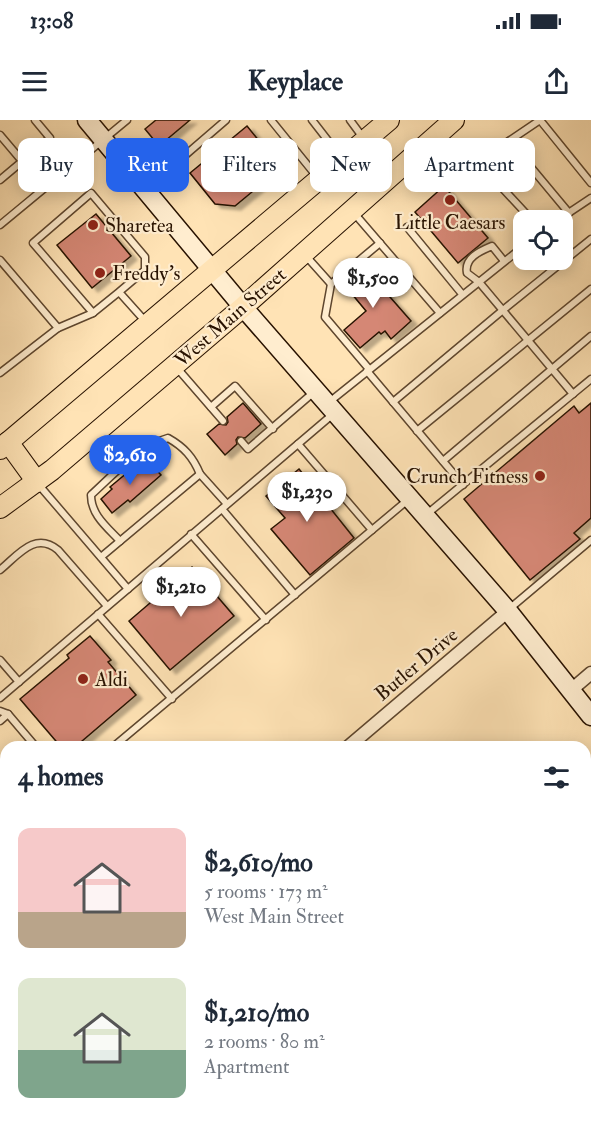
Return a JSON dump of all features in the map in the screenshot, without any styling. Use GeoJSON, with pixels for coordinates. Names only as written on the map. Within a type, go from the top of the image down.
{"type":"FeatureCollection","features":[{"type":"Feature","properties":{"kind":"main road"},"geometry":{"type":"LineString","coordinates":[[87,120],[106,141]]}},
{"type":"Feature","properties":{"kind":"main road"},"geometry":{"type":"LineString","coordinates":[[367,138],[389,120]]}},
{"type":"Feature","properties":{"kind":"main road","name":"West Main Street"},"geometry":{"type":"LineString","coordinates":[[0,508],[37,482],[243,307],[454,120]]}},
{"type":"Feature","properties":{"kind":"main road"},"geometry":{"type":"LineString","coordinates":[[37,482],[4,443],[310,187]]}},
{"type":"Feature","properties":{"kind":"main road"},"geometry":{"type":"LineString","coordinates":[[149,192],[243,307],[508,610],[591,716]]}},
{"type":"Feature","properties":{"kind":"street","name":"Butler Drive"},"geometry":{"type":"LineString","coordinates":[[355,741],[508,610]]}},
{"type":"Feature","properties":{"kind":"street"},"geometry":{"type":"LineString","coordinates":[[570,691],[591,673]]}},
{"type":"Feature","properties":{"kind":"lane"},"geometry":{"type":"LineString","coordinates":[[35,120],[50,138]]}},
{"type":"Feature","properties":{"kind":"lane"},"geometry":{"type":"LineString","coordinates":[[0,225],[127,120]]}},
{"type":"Feature","properties":{"kind":"lane"},"geometry":{"type":"LineString","coordinates":[[189,152],[226,120]]}},
{"type":"Feature","properties":{"kind":"lane"},"geometry":{"type":"LineString","coordinates":[[271,120],[310,168]]}},
{"type":"Feature","properties":{"kind":"lane"},"geometry":{"type":"LineString","coordinates":[[312,120],[326,138]]}},
{"type":"Feature","properties":{"kind":"lane"},"geometry":{"type":"LineString","coordinates":[[350,120],[364,138]]}},
{"type":"Feature","properties":{"kind":"lane"},"geometry":{"type":"LineString","coordinates":[[513,138],[540,120],[591,183]]}},
{"type":"Feature","properties":{"kind":"lane"},"geometry":{"type":"LineString","coordinates":[[0,135],[18,156]]}},
{"type":"Feature","properties":{"kind":"lane"},"geometry":{"type":"LineString","coordinates":[[0,180],[18,164]]}},
{"type":"Feature","properties":{"kind":"lane"},"geometry":{"type":"LineString","coordinates":[[535,172],[566,210]]}},
{"type":"Feature","properties":{"kind":"lane"},"geometry":{"type":"LineString","coordinates":[[506,192],[523,210]]}},
{"type":"Feature","properties":{"kind":"lane"},"geometry":{"type":"LineString","coordinates":[[0,374],[58,328],[93,313],[145,270],[145,257],[91,193],[33,243],[93,313]]}},
{"type":"Feature","properties":{"kind":"lane"},"geometry":{"type":"LineString","coordinates":[[573,210],[591,198]]}},
{"type":"Feature","properties":{"kind":"lane"},"geometry":{"type":"LineString","coordinates":[[352,210],[440,313]]}},
{"type":"Feature","properties":{"kind":"lane"},"geometry":{"type":"LineString","coordinates":[[407,227],[462,294]]}},
{"type":"Feature","properties":{"kind":"lane"},"geometry":{"type":"LineString","coordinates":[[393,402],[591,239]]}},
{"type":"Feature","properties":{"kind":"lane"},"geometry":{"type":"LineString","coordinates":[[380,243],[331,284],[325,317],[463,485]]}},
{"type":"Feature","properties":{"kind":"lane"},"geometry":{"type":"LineString","coordinates":[[504,261],[492,246],[470,259],[466,267],[467,273],[503,310],[573,394]]}},
{"type":"Feature","properties":{"kind":"lane"},"geometry":{"type":"LineString","coordinates":[[304,253],[331,284]]}},
{"type":"Feature","properties":{"kind":"lane"},"geometry":{"type":"LineString","coordinates":[[241,441],[248,449],[273,429],[326,402],[513,254]]}},
{"type":"Feature","properties":{"kind":"lane"},"geometry":{"type":"LineString","coordinates":[[0,260],[58,328]]}},
{"type":"Feature","properties":{"kind":"lane"},"geometry":{"type":"LineString","coordinates":[[417,431],[591,289]]}},
{"type":"Feature","properties":{"kind":"lane"},"geometry":{"type":"LineString","coordinates":[[119,292],[147,324]]}},
{"type":"Feature","properties":{"kind":"lane"},"geometry":{"type":"LineString","coordinates":[[443,461],[591,336]]}},
{"type":"Feature","properties":{"kind":"lane"},"geometry":{"type":"LineString","coordinates":[[175,365],[223,421]]}},
{"type":"Feature","properties":{"kind":"lane"},"geometry":{"type":"LineString","coordinates":[[426,516],[591,379]]}},
{"type":"Feature","properties":{"kind":"lane"},"geometry":{"type":"LineString","coordinates":[[211,406],[236,386],[273,429]]}},
{"type":"Feature","properties":{"kind":"lane"},"geometry":{"type":"LineString","coordinates":[[0,698],[298,444],[326,402]]}},
{"type":"Feature","properties":{"kind":"lane"},"geometry":{"type":"LineString","coordinates":[[120,542],[95,514],[91,506],[91,495],[157,441],[168,438],[182,446],[195,460],[200,474],[295,595]]}},
{"type":"Feature","properties":{"kind":"lane"},"geometry":{"type":"LineString","coordinates":[[298,444],[372,530]]}},
{"type":"Feature","properties":{"kind":"lane"},"geometry":{"type":"LineString","coordinates":[[101,557],[200,474]]}},
{"type":"Feature","properties":{"kind":"lane"},"geometry":{"type":"LineString","coordinates":[[37,482],[128,589]]}},
{"type":"Feature","properties":{"kind":"lane"},"geometry":{"type":"LineString","coordinates":[[120,741],[410,498]]}},
{"type":"Feature","properties":{"kind":"lane"},"geometry":{"type":"LineString","coordinates":[[191,534],[266,620]]}},
{"type":"Feature","properties":{"kind":"lane"},"geometry":{"type":"LineString","coordinates":[[508,610],[591,540]]}},
{"type":"Feature","properties":{"kind":"lane"},"geometry":{"type":"LineString","coordinates":[[0,570],[31,544],[49,542],[107,606]]}},
{"type":"Feature","properties":{"kind":"lane"},"geometry":{"type":"LineString","coordinates":[[98,614],[171,699]]}},
{"type":"Feature","properties":{"kind":"lane"},"geometry":{"type":"LineString","coordinates":[[0,660],[19,682]]}},
{"type":"Feature","properties":{"kind":"lane"},"geometry":{"type":"LineString","coordinates":[[0,711],[8,714],[31,741]]}},
{"type":"Feature","properties":{"kind":"lane"},"geometry":{"type":"LineString","coordinates":[[0,721],[8,714]]}},
{"type":"Feature","properties":{"kind":"building"},"geometry":{"type":"Polygon","coordinates":[[[156,120],[190,120],[169,138],[152,138],[145,129],[156,120]]]}},
{"type":"Feature","properties":{"kind":"building"},"geometry":{"type":"Polygon","coordinates":[[[247,126],[257,138],[232,138],[247,126]]]}},
{"type":"Feature","properties":{"kind":"building"},"geometry":{"type":"Polygon","coordinates":[[[201,164],[201,187],[190,173],[201,164]]]}},
{"type":"Feature","properties":{"kind":"building"},"geometry":{"type":"Polygon","coordinates":[[[205,192],[252,192],[235,206],[215,204],[205,192]]]}},
{"type":"Feature","properties":{"kind":"building"},"geometry":{"type":"Polygon","coordinates":[[[437,192],[449,192],[488,238],[458,263],[415,212],[437,192]]]}},
{"type":"Feature","properties":{"kind":"building"},"geometry":{"type":"Polygon","coordinates":[[[96,214],[131,256],[92,288],[57,245],[96,214]]]}},
{"type":"Feature","properties":{"kind":"building"},"geometry":{"type":"Polygon","coordinates":[[[362,265],[411,321],[391,339],[385,331],[381,334],[379,332],[360,348],[344,330],[366,311],[342,282],[362,265]]]}},
{"type":"Feature","properties":{"kind":"building"},"geometry":{"type":"Polygon","coordinates":[[[243,403],[261,424],[245,438],[238,437],[237,444],[225,455],[207,434],[219,424],[226,425],[227,417],[243,403]]]}},
{"type":"Feature","properties":{"kind":"building"},"geometry":{"type":"Polygon","coordinates":[[[591,403],[591,518],[574,533],[580,539],[530,580],[464,499],[574,406],[579,413],[591,403]]]}},
{"type":"Feature","properties":{"kind":"building"},"geometry":{"type":"Polygon","coordinates":[[[140,462],[145,467],[150,463],[161,475],[130,502],[128,500],[112,513],[101,499],[112,489],[110,487],[140,462]]]}},
{"type":"Feature","properties":{"kind":"building"},"geometry":{"type":"Polygon","coordinates":[[[299,469],[354,538],[310,575],[271,529],[285,518],[266,496],[299,469]]]}},
{"type":"Feature","properties":{"kind":"building"},"geometry":{"type":"Polygon","coordinates":[[[192,567],[234,616],[170,670],[129,621],[192,567]]]}},
{"type":"Feature","properties":{"kind":"building","name":"Aldi"},"geometry":{"type":"Polygon","coordinates":[[[90,636],[111,660],[108,662],[136,695],[82,741],[56,741],[20,699],[69,658],[67,655],[90,636]]]}},
{"type":"Feature","properties":{"kind":"place","name":"Little Caesars"},"geometry":{"type":"Point","coordinates":[450,200]}},
{"type":"Feature","properties":{"kind":"place","name":"Sharetea"},"geometry":{"type":"Point","coordinates":[93,225]}},
{"type":"Feature","properties":{"kind":"place","name":"Freddy's"},"geometry":{"type":"Point","coordinates":[100,273]}},
{"type":"Feature","properties":{"kind":"place","name":"Crunch Fitness"},"geometry":{"type":"Point","coordinates":[540,476]}},
{"type":"Feature","properties":{"kind":"place","name":"Aldi"},"geometry":{"type":"Point","coordinates":[83,679]}}]}
